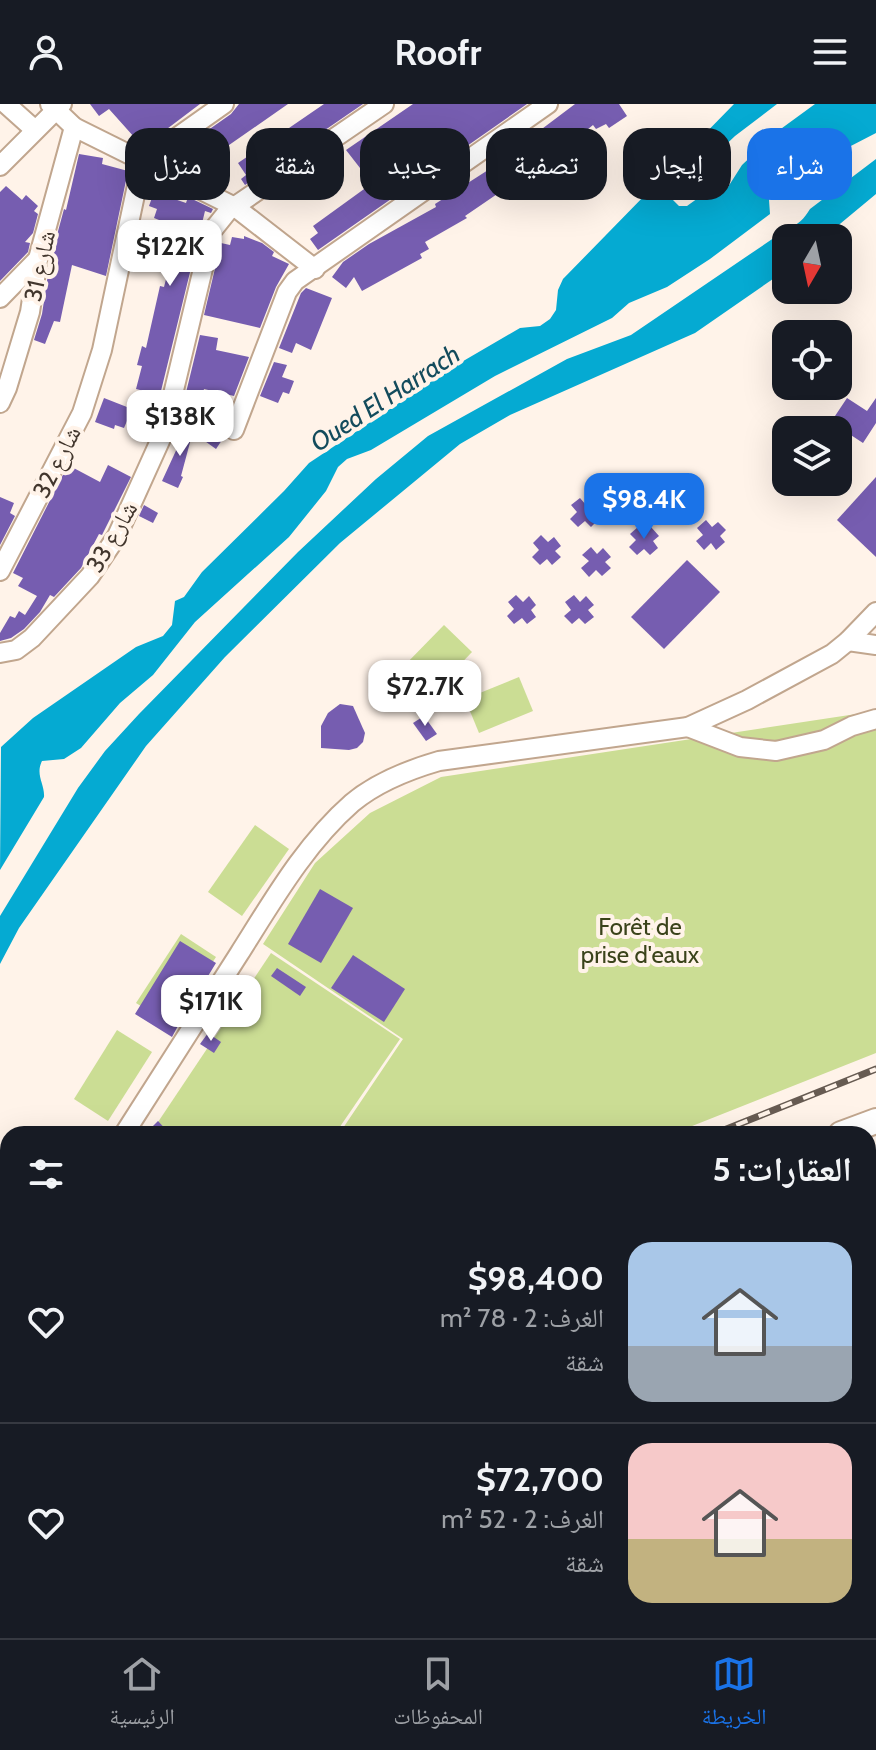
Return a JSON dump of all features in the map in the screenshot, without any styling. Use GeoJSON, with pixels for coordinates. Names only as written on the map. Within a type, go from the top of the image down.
{"type":"FeatureCollection","features":[{"type":"Feature","properties":{"kind":"street"},"geometry":{"type":"LineString","coordinates":[[6,104],[35,130]]}},
{"type":"Feature","properties":{"kind":"street"},"geometry":{"type":"LineString","coordinates":[[190,128],[224,104]]}},
{"type":"Feature","properties":{"kind":"street","name":"شارع 33"},"geometry":{"type":"LineString","coordinates":[[0,653],[16,650],[32,638],[90,576],[117,536],[159,446],[168,419],[208,242],[220,220],[384,104]]}},
{"type":"Feature","properties":{"kind":"street"},"geometry":{"type":"LineString","coordinates":[[234,430],[287,292],[295,281],[548,104]]}},
{"type":"Feature","properties":{"kind":"street"},"geometry":{"type":"LineString","coordinates":[[0,166],[56,106],[74,127],[125,153]]}},
{"type":"Feature","properties":{"kind":"street","name":"شارع 31"},"geometry":{"type":"LineString","coordinates":[[0,403],[30,312],[38,259],[74,127]]}},
{"type":"Feature","properties":{"kind":"street","name":"شارع 32"},"geometry":{"type":"LineString","coordinates":[[0,571],[82,413],[102,350],[134,200]]}},
{"type":"Feature","properties":{"kind":"street"},"geometry":{"type":"LineString","coordinates":[[221,200],[235,207],[315,269]]}},
{"type":"Feature","properties":{"kind":"street"},"geometry":{"type":"LineString","coordinates":[[0,298],[38,259]]}},
{"type":"Feature","properties":{"kind":"street"},"geometry":{"type":"LineString","coordinates":[[129,1126],[313,843],[353,802],[410,770],[439,761],[688,727],[747,700],[832,654],[876,612]]}},
{"type":"Feature","properties":{"kind":"street"},"geometry":{"type":"LineString","coordinates":[[848,641],[876,645]]}},
{"type":"Feature","properties":{"kind":"street"},"geometry":{"type":"LineString","coordinates":[[688,727],[740,747],[776,751],[824,740],[852,726],[876,719]]}},
{"type":"Feature","properties":{"kind":"green space"},"geometry":{"type":"Polygon","coordinates":[[[444,625],[472,652],[430,696],[401,669],[444,625]]]}},
{"type":"Feature","properties":{"kind":"green space"},"geometry":{"type":"Polygon","coordinates":[[[519,677],[533,711],[479,733],[465,699],[519,677]]]}},
{"type":"Feature","properties":{"kind":"green space","name":"Forêt de prise d'eaux"},"geometry":{"type":"Polygon","coordinates":[[[876,711],[876,1053],[692,1126],[344,1126],[403,1039],[263,944],[315,863],[370,813],[441,777],[876,711]]]}},
{"type":"Feature","properties":{"kind":"green space"},"geometry":{"type":"Polygon","coordinates":[[[255,825],[289,849],[242,916],[208,892],[255,825]]]}},
{"type":"Feature","properties":{"kind":"green space"},"geometry":{"type":"Polygon","coordinates":[[[181,934],[216,957],[171,1025],[136,1003],[181,934]]]}},
{"type":"Feature","properties":{"kind":"green space"},"geometry":{"type":"Polygon","coordinates":[[[271,953],[400,1039],[340,1126],[155,1126],[271,953]]]}},
{"type":"Feature","properties":{"kind":"green space"},"geometry":{"type":"Polygon","coordinates":[[[117,1030],[152,1052],[108,1121],[74,1099],[117,1030]]]}},
{"type":"Feature","properties":{"kind":"water"},"geometry":{"type":"Polygon","coordinates":[[[734,104],[777,104],[731,140],[731,128],[711,128],[734,104]]]}},
{"type":"Feature","properties":{"kind":"water"},"geometry":{"type":"Polygon","coordinates":[[[815,104],[876,104],[876,133],[852,145],[852,128],[782,128],[815,104]]]}},
{"type":"Feature","properties":{"kind":"water"},"geometry":{"type":"Polygon","coordinates":[[[876,159],[876,194],[840,224],[798,224],[822,200],[852,200],[852,177],[876,159]]]}},
{"type":"Feature","properties":{"kind":"water"},"geometry":{"type":"Polygon","coordinates":[[[747,160],[747,200],[769,200],[770,214],[667,287],[629,303],[612,318],[495,376],[371,450],[347,459],[338,467],[326,491],[289,537],[195,622],[153,675],[120,703],[81,748],[64,759],[42,761],[40,771],[44,797],[0,870],[1,747],[33,718],[136,647],[163,636],[172,625],[175,601],[184,597],[202,572],[309,463],[453,367],[520,328],[540,326],[550,319],[556,310],[558,290],[563,279],[640,200],[673,200],[679,206],[687,206],[695,200],[731,200],[731,182],[747,160]]]}},
{"type":"Feature","properties":{"kind":"water"},"geometry":{"type":"Polygon","coordinates":[[[772,239],[772,280],[695,333],[510,415],[460,444],[340,543],[225,657],[146,746],[19,928],[0,964],[0,916],[78,788],[105,751],[139,714],[298,552],[376,479],[428,436],[567,359],[631,335],[772,239]]]}},
{"type":"Feature","properties":{"kind":"building"},"geometry":{"type":"Polygon","coordinates":[[[90,104],[200,104],[168,128],[126,128],[109,109],[99,116],[90,104]]]}},
{"type":"Feature","properties":{"kind":"building"},"geometry":{"type":"Polygon","coordinates":[[[239,104],[288,104],[254,128],[246,128],[246,133],[230,144],[230,128],[211,128],[239,104]]]}},
{"type":"Feature","properties":{"kind":"building"},"geometry":{"type":"Polygon","coordinates":[[[324,104],[363,104],[328,128],[289,128],[324,104]]]}},
{"type":"Feature","properties":{"kind":"building"},"geometry":{"type":"Polygon","coordinates":[[[413,104],[527,104],[493,128],[486,128],[486,133],[470,144],[470,128],[378,128],[413,104]]]}},
{"type":"Feature","properties":{"kind":"building"},"geometry":{"type":"Polygon","coordinates":[[[575,104],[619,104],[627,116],[609,128],[606,124],[598,128],[593,125],[589,128],[543,128],[575,104]]]}},
{"type":"Feature","properties":{"kind":"building"},"geometry":{"type":"Polygon","coordinates":[[[360,140],[360,168],[346,150],[360,140]]]}},
{"type":"Feature","properties":{"kind":"building"},"geometry":{"type":"Polygon","coordinates":[[[79,154],[103,158],[102,164],[125,170],[125,185],[106,276],[72,265],[60,322],[54,321],[45,344],[34,340],[42,314],[50,261],[79,154]]]}},
{"type":"Feature","properties":{"kind":"building"},"geometry":{"type":"Polygon","coordinates":[[[246,158],[246,175],[238,163],[246,158]]]}},
{"type":"Feature","properties":{"kind":"building"},"geometry":{"type":"Polygon","coordinates":[[[485,172],[486,200],[488,200],[465,216],[467,218],[425,242],[429,249],[420,254],[422,258],[362,291],[354,277],[346,288],[332,277],[343,262],[436,207],[435,204],[441,200],[470,200],[470,182],[485,172]]]}},
{"type":"Feature","properties":{"kind":"building"},"geometry":{"type":"Polygon","coordinates":[[[6,186],[22,200],[26,195],[38,206],[34,211],[38,214],[33,233],[25,242],[30,243],[28,252],[0,281],[0,192],[6,186]]]}},
{"type":"Feature","properties":{"kind":"building"},"geometry":{"type":"Polygon","coordinates":[[[360,192],[360,200],[390,200],[318,250],[310,239],[318,233],[313,226],[360,192]]]}},
{"type":"Feature","properties":{"kind":"building"},"geometry":{"type":"Polygon","coordinates":[[[151,200],[186,203],[187,200],[194,200],[213,209],[211,213],[205,211],[160,395],[136,389],[142,366],[137,365],[142,346],[146,348],[160,286],[164,287],[179,228],[154,218],[157,209],[149,206],[151,200]]]}},
{"type":"Feature","properties":{"kind":"building"},"geometry":{"type":"Polygon","coordinates":[[[244,236],[262,243],[274,252],[272,256],[289,264],[260,328],[204,315],[221,243],[230,245],[232,237],[244,239],[244,236]]]}},
{"type":"Feature","properties":{"kind":"building"},"geometry":{"type":"Polygon","coordinates":[[[306,288],[332,298],[311,350],[296,343],[292,353],[279,348],[301,293],[306,288]]]}},
{"type":"Feature","properties":{"kind":"building"},"geometry":{"type":"Polygon","coordinates":[[[200,335],[218,338],[216,350],[249,357],[234,396],[204,389],[198,413],[182,409],[200,335]]]}},
{"type":"Feature","properties":{"kind":"building"},"geometry":{"type":"Polygon","coordinates":[[[274,362],[287,365],[282,377],[294,381],[289,394],[283,392],[278,403],[260,396],[274,362]]]}},
{"type":"Feature","properties":{"kind":"building"},"geometry":{"type":"Polygon","coordinates":[[[104,398],[132,409],[124,428],[115,425],[114,429],[95,422],[104,398]]]}},
{"type":"Feature","properties":{"kind":"building"},"geometry":{"type":"Polygon","coordinates":[[[876,398],[876,423],[863,443],[852,436],[852,416],[835,416],[846,400],[867,411],[876,398]]]}},
{"type":"Feature","properties":{"kind":"building"},"geometry":{"type":"Polygon","coordinates":[[[191,418],[196,420],[178,488],[162,481],[191,418]]]}},
{"type":"Feature","properties":{"kind":"building"},"geometry":{"type":"Polygon","coordinates":[[[211,426],[224,437],[216,449],[202,439],[211,426]]]}},
{"type":"Feature","properties":{"kind":"building"},"geometry":{"type":"Polygon","coordinates":[[[68,465],[100,482],[108,465],[131,477],[102,535],[99,534],[81,568],[54,597],[50,595],[24,629],[0,641],[0,633],[10,616],[15,618],[19,611],[25,615],[37,596],[18,586],[23,578],[13,573],[68,465]]]}},
{"type":"Feature","properties":{"kind":"building"},"geometry":{"type":"Polygon","coordinates":[[[876,477],[876,557],[837,520],[876,477]]]}},
{"type":"Feature","properties":{"kind":"building"},"geometry":{"type":"Polygon","coordinates":[[[668,489],[674,495],[680,490],[688,499],[682,504],[688,510],[679,518],[673,512],[666,518],[658,509],[665,503],[659,496],[668,489]]]}},
{"type":"Feature","properties":{"kind":"building"},"geometry":{"type":"Polygon","coordinates":[[[0,497],[14,503],[10,513],[15,516],[0,545],[0,497]]]}},
{"type":"Feature","properties":{"kind":"building"},"geometry":{"type":"Polygon","coordinates":[[[580,498],[586,505],[592,499],[600,508],[594,513],[599,519],[591,527],[585,521],[578,527],[570,519],[577,512],[571,505],[580,498]]]}},
{"type":"Feature","properties":{"kind":"building"},"geometry":{"type":"Polygon","coordinates":[[[144,505],[158,513],[153,523],[139,516],[144,505]]]}},
{"type":"Feature","properties":{"kind":"building"},"geometry":{"type":"Polygon","coordinates":[[[706,520],[712,527],[718,522],[726,530],[720,536],[725,542],[716,550],[711,543],[704,550],[696,541],[703,535],[697,528],[706,520]]]}},
{"type":"Feature","properties":{"kind":"building"},"geometry":{"type":"Polygon","coordinates":[[[639,526],[645,533],[651,527],[659,536],[653,541],[658,548],[650,555],[644,549],[637,555],[629,547],[636,540],[630,534],[639,526]]]}},
{"type":"Feature","properties":{"kind":"building"},"geometry":{"type":"Polygon","coordinates":[[[541,535],[548,542],[554,537],[561,546],[555,551],[561,557],[552,565],[547,559],[540,565],[532,557],[539,550],[533,543],[541,535]]]}},
{"type":"Feature","properties":{"kind":"building"},"geometry":{"type":"Polygon","coordinates":[[[591,547],[597,554],[603,548],[611,557],[605,562],[611,568],[602,576],[596,570],[589,577],[581,568],[589,561],[582,555],[591,547]]]}},
{"type":"Feature","properties":{"kind":"building"},"geometry":{"type":"Polygon","coordinates":[[[687,560],[720,592],[664,649],[631,617],[687,560]]]}},
{"type":"Feature","properties":{"kind":"building"},"geometry":{"type":"Polygon","coordinates":[[[516,595],[523,602],[529,596],[536,605],[531,610],[536,617],[527,624],[522,618],[514,624],[507,616],[514,609],[508,602],[516,595]]]}},
{"type":"Feature","properties":{"kind":"building"},"geometry":{"type":"Polygon","coordinates":[[[574,595],[580,602],[586,596],[594,605],[588,610],[594,617],[585,624],[579,618],[572,624],[564,616],[571,610],[565,602],[574,595]]]}},
{"type":"Feature","properties":{"kind":"building"},"geometry":{"type":"Polygon","coordinates":[[[340,704],[353,706],[365,733],[363,742],[349,750],[321,748],[321,726],[328,713],[340,704]]]}},
{"type":"Feature","properties":{"kind":"building"},"geometry":{"type":"Polygon","coordinates":[[[424,716],[437,734],[426,741],[413,723],[424,716]]]}},
{"type":"Feature","properties":{"kind":"building"},"geometry":{"type":"Polygon","coordinates":[[[320,889],[353,908],[321,963],[288,944],[320,889]]]}},
{"type":"Feature","properties":{"kind":"building"},"geometry":{"type":"Polygon","coordinates":[[[180,941],[216,963],[205,981],[199,976],[172,1020],[179,1024],[172,1037],[135,1014],[180,941]]]}},
{"type":"Feature","properties":{"kind":"building"},"geometry":{"type":"Polygon","coordinates":[[[353,955],[405,989],[384,1022],[331,988],[353,955]]]}},
{"type":"Feature","properties":{"kind":"building"},"geometry":{"type":"Polygon","coordinates":[[[277,968],[306,987],[300,996],[271,976],[277,968]]]}},
{"type":"Feature","properties":{"kind":"building"},"geometry":{"type":"Polygon","coordinates":[[[235,1003],[245,1009],[237,1023],[227,1017],[235,1003]]]}},
{"type":"Feature","properties":{"kind":"building"},"geometry":{"type":"Polygon","coordinates":[[[208,1033],[221,1042],[214,1053],[200,1044],[208,1033]]]}},
{"type":"Feature","properties":{"kind":"railway"},"geometry":{"type":"LineString","coordinates":[[734,1126],[876,1069]]}},
{"type":"Feature","properties":{"kind":"water label","name":"Oued El Harrach"},"geometry":{"type":"Point","coordinates":[385,398]}}]}
